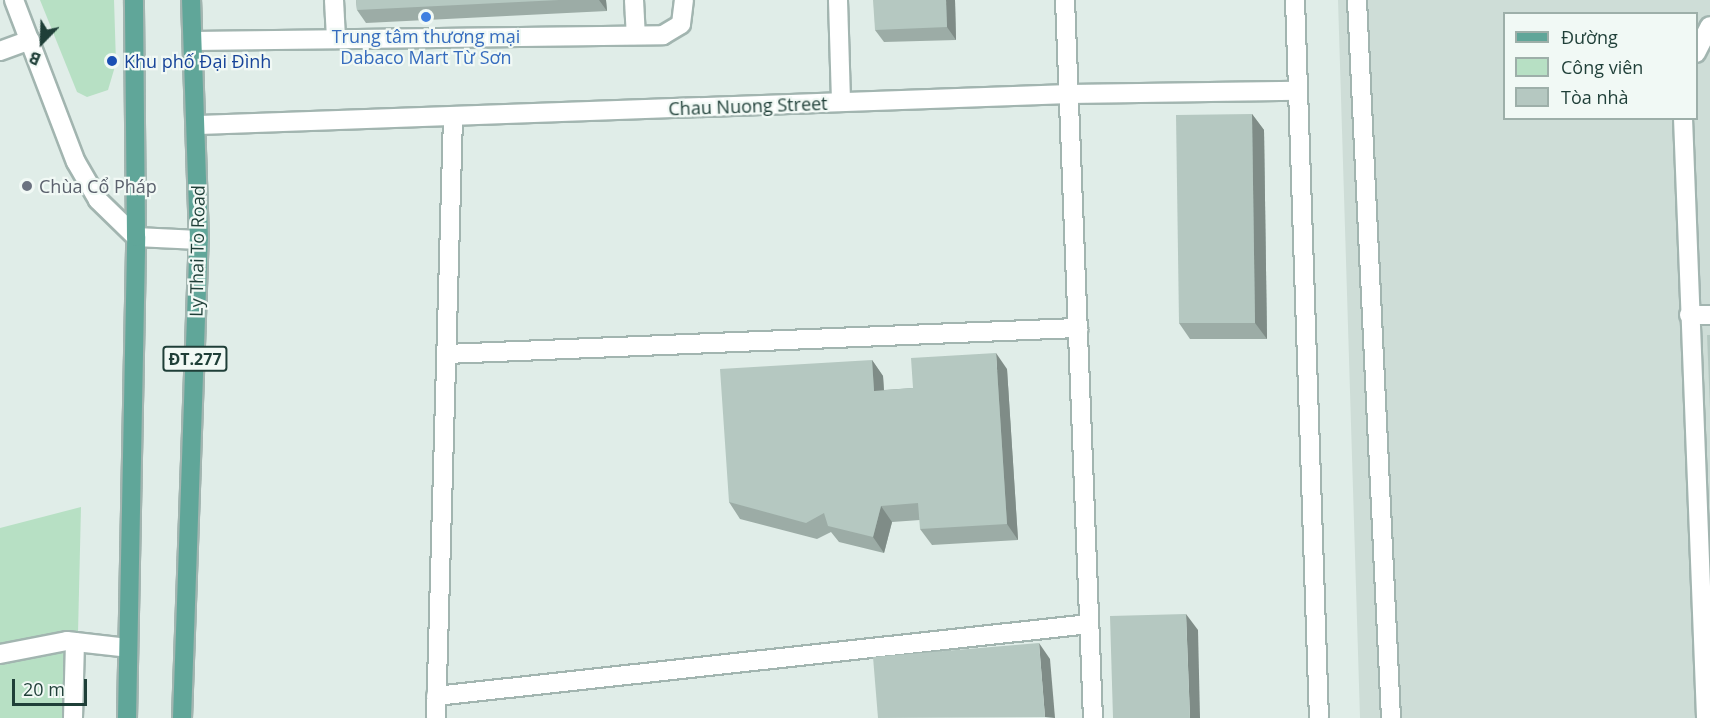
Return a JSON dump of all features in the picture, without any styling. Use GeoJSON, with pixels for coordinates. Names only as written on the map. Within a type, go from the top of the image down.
{"type":"FeatureCollection","features":[{"type":"Feature","properties":{"kind":"main road"},"geometry":{"type":"LineString","coordinates":[[127,718],[136,237],[134,0]]}},
{"type":"Feature","properties":{"kind":"main road","name":"Ly Thai To Road"},"geometry":{"type":"LineString","coordinates":[[182,718],[199,240],[199,125],[191,0]]}},
{"type":"Feature","properties":{"kind":"street"},"geometry":{"type":"LineString","coordinates":[[14,0],[89,188],[136,237],[199,240]]}},
{"type":"Feature","properties":{"kind":"street"},"geometry":{"type":"LineString","coordinates":[[334,0],[336,39]]}},
{"type":"Feature","properties":{"kind":"street"},"geometry":{"type":"LineString","coordinates":[[634,0],[636,35]]}},
{"type":"Feature","properties":{"kind":"street"},"geometry":{"type":"LineString","coordinates":[[193,42],[671,33],[682,20],[684,0]]}},
{"type":"Feature","properties":{"kind":"street"},"geometry":{"type":"LineString","coordinates":[[838,0],[841,102]]}},
{"type":"Feature","properties":{"kind":"street"},"geometry":{"type":"LineString","coordinates":[[1065,0],[1093,718]]}},
{"type":"Feature","properties":{"kind":"street"},"geometry":{"type":"LineString","coordinates":[[1295,0],[1319,718]]}},
{"type":"Feature","properties":{"kind":"street"},"geometry":{"type":"LineString","coordinates":[[1357,0],[1391,718]]}},
{"type":"Feature","properties":{"kind":"street"},"geometry":{"type":"LineString","coordinates":[[1698,49],[1710,26]]}},
{"type":"Feature","properties":{"kind":"street"},"geometry":{"type":"LineString","coordinates":[[0,51],[30,40]]}},
{"type":"Feature","properties":{"kind":"street","name":"Chau Nuong Street"},"geometry":{"type":"LineString","coordinates":[[199,125],[1069,94],[1298,91]]}},
{"type":"Feature","properties":{"kind":"street"},"geometry":{"type":"LineString","coordinates":[[436,718],[453,117]]}},
{"type":"Feature","properties":{"kind":"street"},"geometry":{"type":"LineString","coordinates":[[1683,120],[1706,718]]}},
{"type":"Feature","properties":{"kind":"street"},"geometry":{"type":"LineString","coordinates":[[1689,315],[1710,315]]}},
{"type":"Feature","properties":{"kind":"street"},"geometry":{"type":"LineString","coordinates":[[447,354],[1078,328]]}},
{"type":"Feature","properties":{"kind":"street"},"geometry":{"type":"LineString","coordinates":[[436,696],[1089,624]]}},
{"type":"Feature","properties":{"kind":"street"},"geometry":{"type":"LineString","coordinates":[[0,654],[75,642],[128,648]]}},
{"type":"Feature","properties":{"kind":"street"},"geometry":{"type":"LineString","coordinates":[[73,718],[75,642]]}},
{"type":"Feature","properties":{"kind":"shaded area"},"geometry":{"type":"Polygon","coordinates":[[[1338,0],[1710,0],[1710,718],[1360,718],[1338,0]]]}},
{"type":"Feature","properties":{"kind":"green space"},"geometry":{"type":"Polygon","coordinates":[[[40,0],[114,0],[116,63],[108,90],[87,97],[77,92],[40,0]]]}},
{"type":"Feature","properties":{"kind":"green space"},"geometry":{"type":"Polygon","coordinates":[[[81,507],[76,718],[0,718],[0,528],[81,507]]]}},
{"type":"Feature","properties":{"kind":"building"},"geometry":{"type":"Polygon","coordinates":[[[356,0],[559,0],[357,10],[356,0]]]}},
{"type":"Feature","properties":{"kind":"building"},"geometry":{"type":"Polygon","coordinates":[[[873,0],[946,0],[947,27],[875,30],[873,0]]]}},
{"type":"Feature","properties":{"kind":"building"},"geometry":{"type":"Polygon","coordinates":[[[1252,114],[1255,323],[1179,323],[1176,115],[1252,114]]]}},
{"type":"Feature","properties":{"kind":"building"},"geometry":{"type":"Polygon","coordinates":[[[1707,335],[1710,335],[1710,409],[1707,335]]]}},
{"type":"Feature","properties":{"kind":"building"},"geometry":{"type":"Polygon","coordinates":[[[996,353],[1007,524],[920,529],[918,503],[881,506],[873,537],[828,526],[824,513],[806,523],[729,502],[720,369],[872,360],[874,391],[913,388],[911,358],[996,353]]]}},
{"type":"Feature","properties":{"kind":"building"},"geometry":{"type":"Polygon","coordinates":[[[1186,614],[1190,718],[1113,718],[1110,616],[1186,614]]]}},
{"type":"Feature","properties":{"kind":"building"},"geometry":{"type":"Polygon","coordinates":[[[1039,643],[1045,717],[878,718],[873,657],[1039,643]]]}},
{"type":"Feature","properties":{"kind":"place","name":"Trung tâm thương mại Dabaco Mart Từ Sơn"},"geometry":{"type":"Point","coordinates":[426,17]}},
{"type":"Feature","properties":{"kind":"place","name":"Khu phố Đại Đình"},"geometry":{"type":"Point","coordinates":[112,61]}},
{"type":"Feature","properties":{"kind":"place","name":"Chùa Cổ Pháp"},"geometry":{"type":"Point","coordinates":[27,186]}}]}
